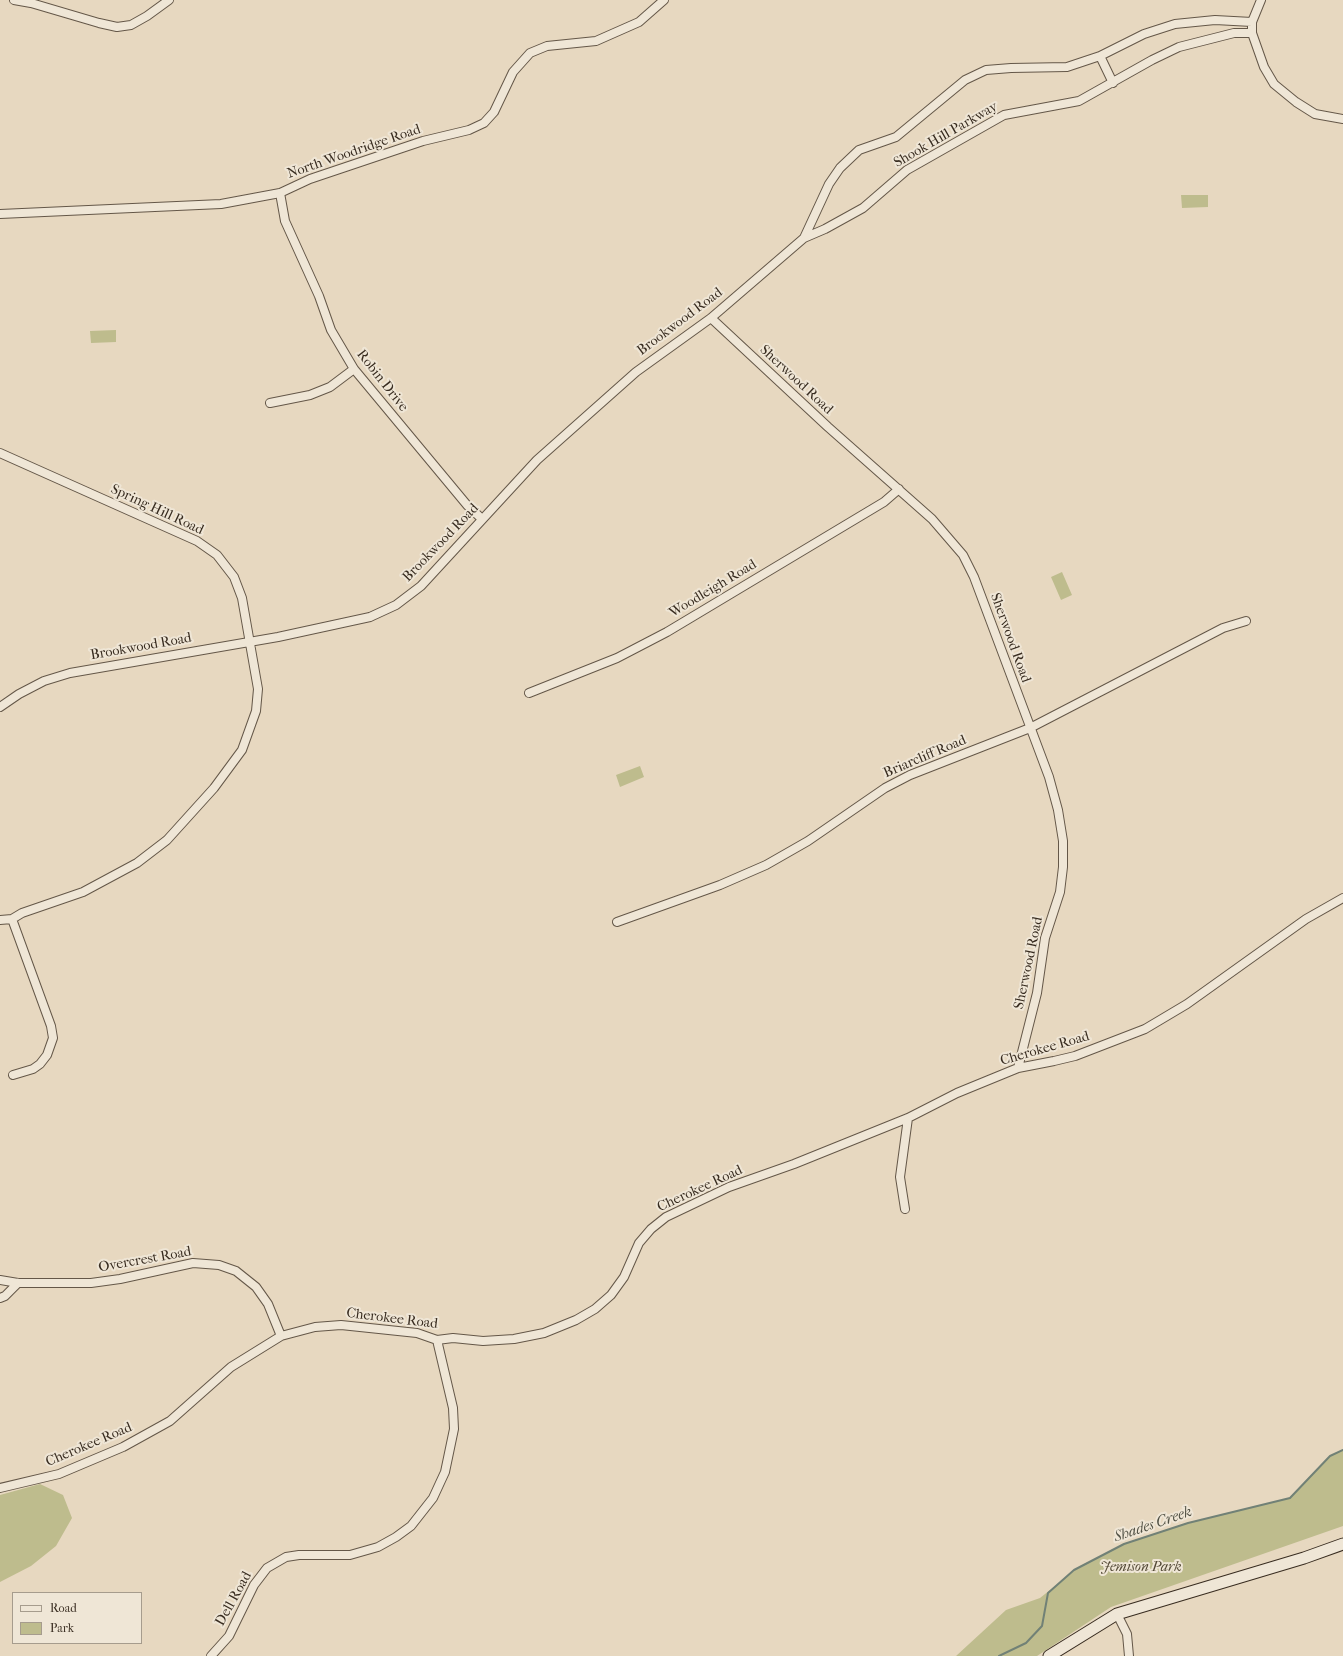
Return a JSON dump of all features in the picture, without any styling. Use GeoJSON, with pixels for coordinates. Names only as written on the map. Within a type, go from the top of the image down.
{"type":"FeatureCollection","features":[{"type":"Feature","properties":{"kind":"main road"},"geometry":{"type":"LineString","coordinates":[[1050,1656],[1118,1614],[1296,1561],[1343,1544]]}},
{"type":"Feature","properties":{"kind":"street"},"geometry":{"type":"LineString","coordinates":[[14,0],[31,3],[117,27],[131,25],[170,0]]}},
{"type":"Feature","properties":{"kind":"street","name":"North Woodridge Road"},"geometry":{"type":"LineString","coordinates":[[0,214],[221,204],[280,193],[310,179],[423,141],[469,130],[484,123],[494,112],[513,72],[530,53],[547,46],[596,41],[638,22],[664,0]]}},
{"type":"Feature","properties":{"kind":"street"},"geometry":{"type":"LineString","coordinates":[[1261,0],[1252,22],[1252,33],[1264,67],[1274,84],[1296,102],[1315,114],[1343,119]]}},
{"type":"Feature","properties":{"kind":"street","name":"Shook Hill Parkway"},"geometry":{"type":"LineString","coordinates":[[804,238],[829,184],[840,168],[859,150],[896,137],[964,80],[986,70],[1067,67],[1100,56],[1144,34],[1175,24],[1215,20],[1252,22]]}},
{"type":"Feature","properties":{"kind":"street","name":"Shook Hill Parkway"},"geometry":{"type":"LineString","coordinates":[[778,259],[804,238],[825,229],[863,208],[907,170],[1004,115],[1079,101],[1178,47],[1234,33],[1252,33]]}},
{"type":"Feature","properties":{"kind":"street"},"geometry":{"type":"LineString","coordinates":[[1100,56],[1113,83]]}},
{"type":"Feature","properties":{"kind":"street","name":"Robin Drive"},"geometry":{"type":"LineString","coordinates":[[280,193],[285,221],[319,296],[331,330],[354,369],[467,505],[482,518]]}},
{"type":"Feature","properties":{"kind":"street","name":"Brookwood Road"},"geometry":{"type":"LineString","coordinates":[[0,707],[19,694],[44,681],[70,673],[278,637],[370,617],[396,605],[421,586],[537,460],[636,372],[711,318],[778,259]]}},
{"type":"Feature","properties":{"kind":"street","name":"Sherwood Road"},"geometry":{"type":"LineString","coordinates":[[711,318],[828,427],[932,519],[962,555],[974,577],[1049,777],[1058,810],[1063,841],[1063,867],[1060,892],[1045,938],[1038,993],[1018,1068]]}},
{"type":"Feature","properties":{"kind":"street"},"geometry":{"type":"LineString","coordinates":[[270,403],[310,396],[330,387],[354,369]]}},
{"type":"Feature","properties":{"kind":"street","name":"Spring Hill Road"},"geometry":{"type":"LineString","coordinates":[[0,453],[197,541],[217,555],[234,578],[242,598],[258,689],[256,711],[242,750],[214,788],[167,840],[137,863],[83,892],[22,913],[12,919]]}},
{"type":"Feature","properties":{"kind":"street","name":"Woodleigh Road"},"geometry":{"type":"LineString","coordinates":[[529,693],[617,658],[667,632],[884,502],[899,490]]}},
{"type":"Feature","properties":{"kind":"street","name":"Briarcliff Road"},"geometry":{"type":"LineString","coordinates":[[617,922],[720,885],[766,865],[808,841],[885,788],[904,778],[1030,728],[1223,628],[1246,621]]}},
{"type":"Feature","properties":{"kind":"street","name":"Cherokee Road"},"geometry":{"type":"LineString","coordinates":[[0,1488],[59,1474],[123,1448],[170,1421],[232,1367],[281,1336],[315,1327],[341,1325],[417,1333],[437,1340],[453,1338],[484,1341],[514,1339],[544,1333],[576,1320],[595,1309],[612,1295],[624,1277],[640,1243],[651,1229],[666,1217],[729,1187],[794,1164],[908,1118],[956,1093],[1018,1068],[1054,1062],[1076,1056],[1145,1029],[1187,1004],[1306,919],[1343,898]]}},
{"type":"Feature","properties":{"kind":"street"},"geometry":{"type":"LineString","coordinates":[[0,920],[12,919],[51,1026],[53,1038],[47,1055],[40,1064],[33,1069],[14,1075]]}},
{"type":"Feature","properties":{"kind":"street"},"geometry":{"type":"LineString","coordinates":[[905,1209],[900,1177],[908,1118]]}},
{"type":"Feature","properties":{"kind":"street","name":"Overcrest Road"},"geometry":{"type":"LineString","coordinates":[[0,1280],[18,1283],[91,1283],[120,1279],[193,1263],[219,1265],[236,1271],[256,1287],[268,1304],[281,1336]]}},
{"type":"Feature","properties":{"kind":"street"},"geometry":{"type":"LineString","coordinates":[[0,1298],[6,1296],[18,1283]]}},
{"type":"Feature","properties":{"kind":"street","name":"Dell Road"},"geometry":{"type":"LineString","coordinates":[[211,1656],[229,1636],[254,1585],[268,1568],[286,1558],[299,1555],[350,1555],[378,1547],[396,1538],[411,1526],[433,1498],[445,1472],[454,1429],[453,1408],[437,1340]]}},
{"type":"Feature","properties":{"kind":"street"},"geometry":{"type":"LineString","coordinates":[[1118,1614],[1127,1634],[1129,1656]]}},
{"type":"Feature","properties":{"kind":"green space"},"geometry":{"type":"Polygon","coordinates":[[[1181,195],[1208,195],[1208,207],[1182,208],[1181,195]]]}},
{"type":"Feature","properties":{"kind":"green space"},"geometry":{"type":"Polygon","coordinates":[[[116,330],[116,342],[91,343],[90,331],[116,330]]]}},
{"type":"Feature","properties":{"kind":"green space"},"geometry":{"type":"Polygon","coordinates":[[[1062,572],[1072,595],[1061,600],[1051,577],[1062,572]]]}},
{"type":"Feature","properties":{"kind":"green space"},"geometry":{"type":"Polygon","coordinates":[[[640,766],[644,777],[620,787],[616,775],[640,766]]]}},
{"type":"Feature","properties":{"kind":"green space","name":"Jemison Park"},"geometry":{"type":"Polygon","coordinates":[[[1343,1450],[1343,1526],[1111,1607],[1037,1656],[956,1656],[1006,1610],[1040,1598],[1075,1570],[1124,1544],[1188,1523],[1289,1498],[1330,1456],[1343,1450]]]}},
{"type":"Feature","properties":{"kind":"green space"},"geometry":{"type":"Polygon","coordinates":[[[40,1484],[63,1495],[72,1518],[56,1546],[31,1566],[0,1582],[0,1495],[40,1484]]]}},
{"type":"Feature","properties":{"kind":"waterway","name":"Shades Creek"},"geometry":{"type":"LineString","coordinates":[[999,1656],[1026,1643],[1042,1626],[1048,1593],[1074,1570],[1124,1544],[1188,1523],[1290,1498],[1330,1456],[1343,1450]]}}]}
